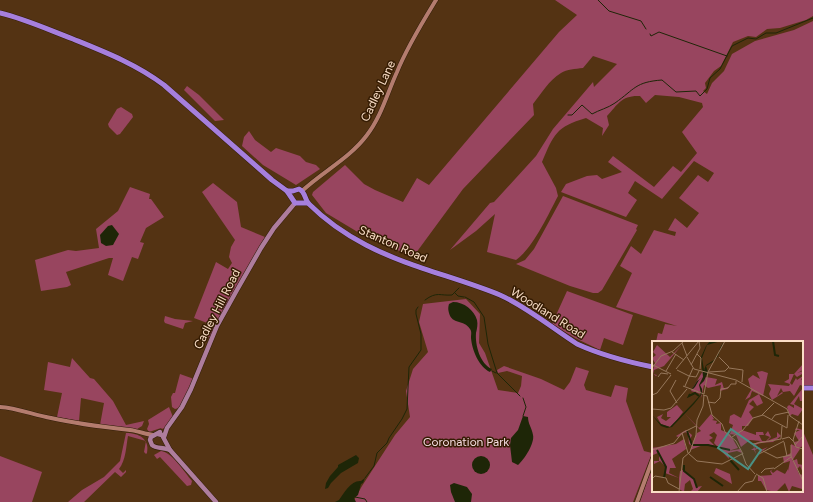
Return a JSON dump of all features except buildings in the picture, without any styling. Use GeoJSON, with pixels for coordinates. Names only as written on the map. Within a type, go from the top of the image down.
{"type":"FeatureCollection","features":[{"type":"Feature","properties":{"kind":"highway"},"geometry":{"type":"LineString","coordinates":[[0,13],[22,19],[100,50],[128,62],[146,72],[164,85],[244,156],[287,191],[295,203],[308,203],[302,191],[287,191]]}},
{"type":"Feature","properties":{"kind":"highway"},"geometry":{"type":"LineString","coordinates":[[291,197],[293,192]]}},
{"type":"Feature","properties":{"kind":"highway"},"geometry":{"type":"LineString","coordinates":[[302,203],[305,197]]}},
{"type":"Feature","properties":{"kind":"highway","name":"Stanton Road"},"geometry":{"type":"LineString","coordinates":[[308,203],[335,225],[357,240],[404,262],[456,280]]}},
{"type":"Feature","properties":{"kind":"highway","name":"Woodland Road"},"geometry":{"type":"LineString","coordinates":[[456,280],[511,301],[586,348],[652,367]]}},
{"type":"Feature","properties":{"kind":"main road","name":"Cadley Hill Road"},"geometry":{"type":"LineString","coordinates":[[161,447],[167,428],[182,407],[191,389],[217,326],[260,248],[274,228],[295,203]]}},
{"type":"Feature","properties":{"kind":"main road","name":"Cadley Hill Road"},"geometry":{"type":"LineString","coordinates":[[156,434],[167,428]]}},
{"type":"Feature","properties":{"kind":"main road"},"geometry":{"type":"LineString","coordinates":[[170,450],[161,447],[154,447],[150,440],[156,434],[164,439],[170,450],[216,502]]}},
{"type":"Feature","properties":{"kind":"street","name":"Cadley Lane"},"geometry":{"type":"LineString","coordinates":[[302,191],[356,147],[367,136],[377,120],[407,51],[436,0]]}},
{"type":"Feature","properties":{"kind":"street"},"geometry":{"type":"LineString","coordinates":[[1,408],[96,427],[134,430],[145,434],[156,434]]}},
{"type":"Feature","properties":{"kind":"street"},"geometry":{"type":"LineString","coordinates":[[145,434],[150,440]]}},
{"type":"Feature","properties":{"kind":"street"},"geometry":{"type":"LineString","coordinates":[[637,502],[652,461]]}},
{"type":"Feature","properties":{"kind":"green space"},"geometry":{"type":"Polygon","coordinates":[[[555,0],[813,0],[813,16],[806,20],[780,28],[767,29],[756,37],[748,36],[733,42],[721,66],[714,71],[705,83],[706,88],[703,91],[707,94],[712,83],[724,71],[732,54],[755,41],[794,30],[813,21],[813,387],[803,386],[803,341],[656,341],[658,333],[662,334],[665,324],[677,326],[616,307],[632,273],[620,266],[631,246],[641,254],[654,230],[675,236],[676,232],[668,230],[675,218],[687,228],[699,213],[679,198],[698,175],[708,182],[714,173],[694,161],[662,199],[635,181],[628,193],[637,200],[626,217],[561,192],[566,184],[587,176],[597,175],[602,179],[622,172],[608,162],[613,156],[654,187],[673,166],[681,172],[697,153],[682,132],[703,107],[702,103],[679,97],[655,95],[646,103],[640,96],[634,96],[621,101],[607,116],[609,125],[602,136],[603,128],[586,118],[562,128],[553,138],[542,162],[556,188],[558,196],[540,231],[522,255],[516,260],[487,252],[495,214],[476,231],[450,250],[490,203],[494,202],[536,156],[553,129],[593,82],[594,87],[617,64],[593,56],[583,68],[571,69],[561,73],[553,79],[533,104],[534,115],[463,189],[413,257],[361,234],[326,213],[312,195],[313,192],[345,165],[364,184],[403,202],[417,178],[429,185],[559,32],[577,15],[555,0]]]}},
{"type":"Feature","properties":{"kind":"green space"},"geometry":{"type":"Polygon","coordinates":[[[187,86],[199,95],[224,120],[215,121],[184,90],[187,86]]]}},
{"type":"Feature","properties":{"kind":"green space"},"geometry":{"type":"Polygon","coordinates":[[[121,107],[132,114],[133,117],[120,134],[117,135],[108,124],[117,109],[121,107]]]}},
{"type":"Feature","properties":{"kind":"green space"},"geometry":{"type":"Polygon","coordinates":[[[249,131],[255,140],[271,152],[276,148],[300,156],[306,162],[316,165],[320,169],[296,185],[263,165],[242,146],[244,137],[249,131]]]}},
{"type":"Feature","properties":{"kind":"green space"},"geometry":{"type":"Polygon","coordinates":[[[213,183],[237,202],[241,227],[265,237],[224,309],[210,337],[205,338],[210,324],[194,318],[216,262],[228,269],[232,263],[229,257],[231,247],[235,240],[202,192],[213,183]]]}},
{"type":"Feature","properties":{"kind":"green space"},"geometry":{"type":"Polygon","coordinates":[[[130,187],[150,194],[149,199],[151,199],[164,217],[146,228],[140,242],[144,243],[138,259],[132,257],[123,281],[108,275],[113,258],[109,258],[66,272],[71,285],[67,287],[41,291],[35,260],[68,250],[76,251],[99,248],[96,229],[118,211],[130,187]]]}},
{"type":"Feature","properties":{"kind":"green space"},"geometry":{"type":"Polygon","coordinates":[[[563,196],[638,225],[637,230],[602,290],[598,293],[593,293],[570,286],[516,264],[525,260],[534,249],[563,196]]]}},
{"type":"Feature","properties":{"kind":"green space"},"geometry":{"type":"Polygon","coordinates":[[[567,291],[633,315],[623,345],[604,338],[600,350],[575,338],[552,324],[567,291]]]}},
{"type":"Feature","properties":{"kind":"green space","name":"Coronation Park"},"geometry":{"type":"Polygon","coordinates":[[[466,299],[480,314],[479,343],[485,353],[498,390],[518,393],[521,386],[522,376],[507,371],[498,373],[497,370],[504,366],[541,379],[564,390],[570,382],[576,367],[589,371],[584,385],[586,390],[611,397],[615,385],[628,388],[626,401],[644,451],[652,453],[633,502],[353,502],[395,435],[410,417],[406,391],[413,369],[428,352],[419,322],[423,304],[466,299]]]}},
{"type":"Feature","properties":{"kind":"green space"},"geometry":{"type":"Polygon","coordinates":[[[165,316],[193,321],[185,323],[183,329],[165,323],[165,316]]]}},
{"type":"Feature","properties":{"kind":"green space"},"geometry":{"type":"Polygon","coordinates":[[[72,358],[90,378],[94,379],[113,401],[126,425],[144,421],[142,426],[137,429],[113,428],[115,426],[100,425],[104,403],[81,398],[79,421],[57,417],[62,393],[44,390],[48,362],[70,367],[72,358]]]}},
{"type":"Feature","properties":{"kind":"green space"},"geometry":{"type":"Polygon","coordinates":[[[180,374],[194,379],[179,408],[175,409],[172,407],[171,397],[173,393],[175,393],[180,374]]]}},
{"type":"Feature","properties":{"kind":"green space"},"geometry":{"type":"Polygon","coordinates":[[[169,407],[173,417],[166,427],[149,432],[147,429],[149,424],[148,420],[169,407]]]}},
{"type":"Feature","properties":{"kind":"green space"},"geometry":{"type":"Polygon","coordinates":[[[803,431],[813,455],[813,502],[640,502],[652,471],[652,492],[803,492],[803,431]]]}},
{"type":"Feature","properties":{"kind":"green space"},"geometry":{"type":"Polygon","coordinates":[[[126,433],[135,434],[145,441],[128,436],[124,458],[119,469],[123,473],[126,470],[126,472],[121,477],[115,472],[84,502],[68,502],[82,490],[104,477],[120,461],[126,433]]]}},
{"type":"Feature","properties":{"kind":"green space"},"geometry":{"type":"Polygon","coordinates":[[[146,442],[147,453],[146,454],[144,452],[146,442]]]}},
{"type":"Feature","properties":{"kind":"green space"},"geometry":{"type":"Polygon","coordinates":[[[161,451],[170,455],[178,463],[192,481],[191,485],[187,486],[160,457],[157,459],[154,455],[161,451]]]}},
{"type":"Feature","properties":{"kind":"green space"},"geometry":{"type":"Polygon","coordinates":[[[0,456],[42,472],[32,502],[0,502],[0,456]]]}},
{"type":"Feature","properties":{"kind":"shaded area"},"geometry":{"type":"Polygon","coordinates":[[[112,225],[119,234],[113,245],[106,246],[101,243],[100,235],[108,226],[112,225]]]}},
{"type":"Feature","properties":{"kind":"shaded area"},"geometry":{"type":"Polygon","coordinates":[[[453,302],[465,305],[476,316],[477,348],[481,359],[488,367],[492,369],[490,372],[486,370],[477,358],[472,343],[470,329],[465,324],[455,321],[451,317],[448,307],[449,304],[453,302]]]}},
{"type":"Feature","properties":{"kind":"shaded area"},"geometry":{"type":"Polygon","coordinates":[[[523,416],[528,417],[533,438],[528,451],[518,465],[512,462],[510,445],[511,438],[518,430],[523,416]]]}},
{"type":"Feature","properties":{"kind":"shaded area"},"geometry":{"type":"Polygon","coordinates":[[[356,455],[359,458],[358,463],[341,473],[328,488],[325,489],[326,483],[338,465],[356,455]]]}},
{"type":"Feature","properties":{"kind":"shaded area"},"geometry":{"type":"Polygon","coordinates":[[[481,456],[487,459],[490,465],[487,471],[481,474],[475,471],[472,465],[475,459],[481,456]]]}},
{"type":"Feature","properties":{"kind":"shaded area"},"geometry":{"type":"Polygon","coordinates":[[[365,478],[361,484],[358,495],[354,498],[356,502],[335,502],[339,500],[351,485],[365,478]]]}},
{"type":"Feature","properties":{"kind":"shaded area"},"geometry":{"type":"Polygon","coordinates":[[[454,483],[467,487],[472,494],[471,502],[455,502],[450,485],[454,483]]]}},
{"type":"Feature","properties":{"kind":"waterway"},"geometry":{"type":"LineString","coordinates":[[598,0],[609,11],[641,21],[646,29]]}},
{"type":"Feature","properties":{"kind":"waterway"},"geometry":{"type":"LineString","coordinates":[[568,115],[572,115],[582,105],[592,114],[612,105],[636,87],[646,82],[662,80],[676,92],[696,91],[700,96],[707,89],[710,78],[720,69],[732,46],[748,38],[756,39],[766,33],[776,33],[813,18]]}},
{"type":"Feature","properties":{"kind":"waterway"},"geometry":{"type":"LineString","coordinates":[[650,34],[651,36],[659,32],[727,56]]}},
{"type":"Feature","properties":{"kind":"waterway"},"geometry":{"type":"LineString","coordinates":[[425,300],[436,295],[452,295],[459,288]]}},
{"type":"Feature","properties":{"kind":"waterway"},"geometry":{"type":"LineString","coordinates":[[455,293],[458,296],[464,297]]}},
{"type":"Feature","properties":{"kind":"waterway"},"geometry":{"type":"LineString","coordinates":[[465,297],[474,302],[484,317],[488,344],[497,373],[520,396]]}},
{"type":"Feature","properties":{"kind":"waterway"},"geometry":{"type":"LineString","coordinates":[[365,478],[374,466],[377,453],[387,443],[407,409],[409,367],[421,350],[421,334],[416,314],[418,307]]}},
{"type":"Feature","properties":{"kind":"waterway"},"geometry":{"type":"LineString","coordinates":[[492,371],[496,373]]}},
{"type":"Feature","properties":{"kind":"waterway"},"geometry":{"type":"LineString","coordinates":[[523,398],[526,407],[523,416]]}},
{"type":"Feature","properties":{"kind":"waterway"},"geometry":{"type":"LineString","coordinates":[[355,497],[365,499],[367,502]]}}]}
